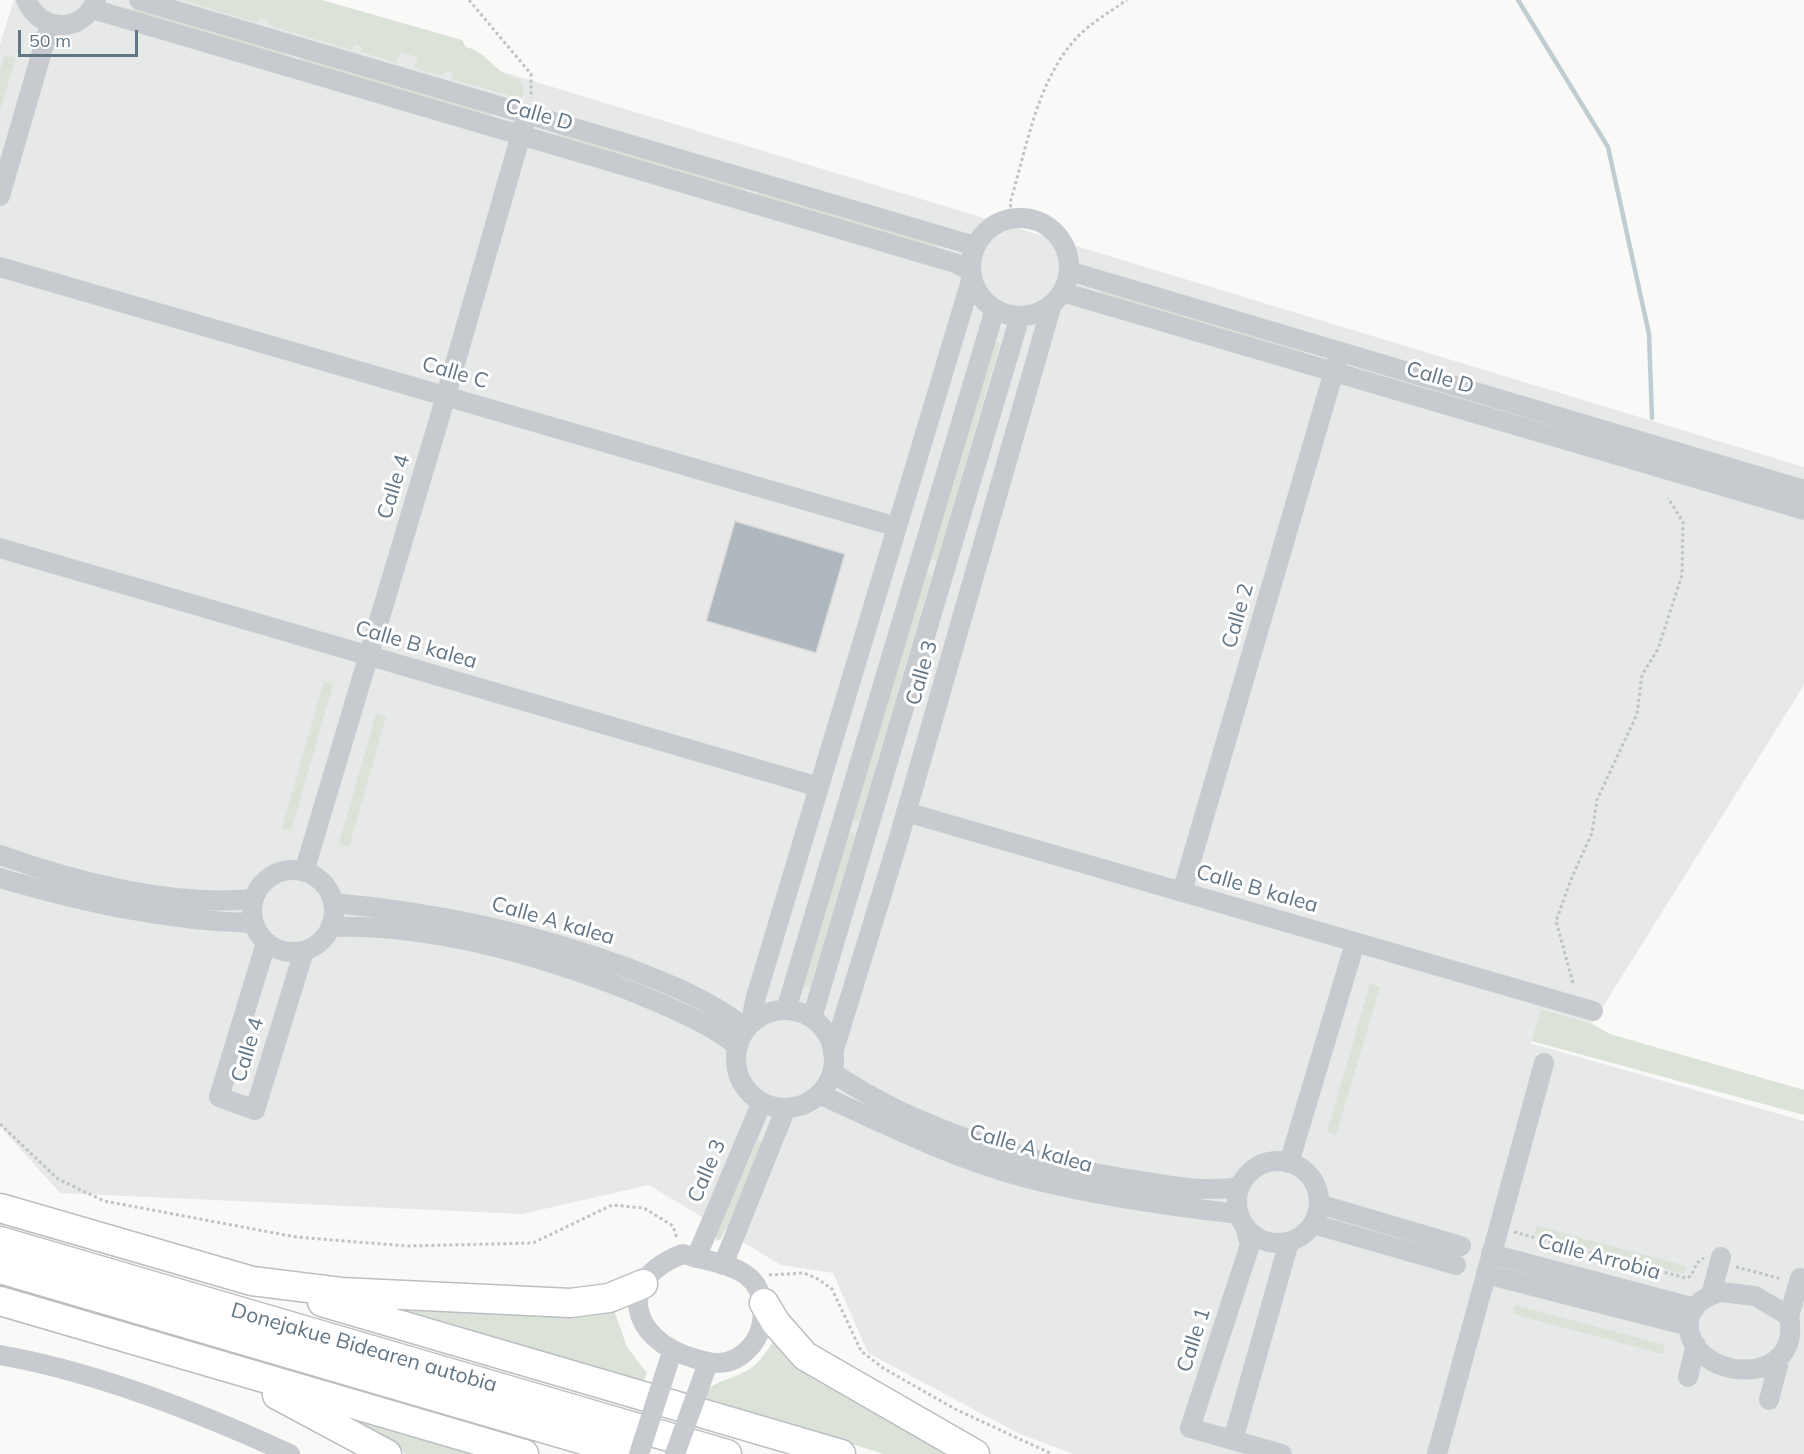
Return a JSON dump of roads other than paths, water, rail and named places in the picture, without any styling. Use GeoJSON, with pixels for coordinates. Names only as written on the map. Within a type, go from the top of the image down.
{"type":"FeatureCollection","features":[{"type":"Feature","properties":{"kind":"highway"},"geometry":{"type":"LineString","coordinates":[[0,1208],[841,1454]]}},
{"type":"Feature","properties":{"kind":"highway","name":"Donejakue Bidearen autobia"},"geometry":{"type":"LineString","coordinates":[[0,1241],[728,1454]]}},
{"type":"Feature","properties":{"kind":"highway","name":"Donejakue Bidearen autobia"},"geometry":{"type":"LineString","coordinates":[[0,1269],[631,1454]]}},
{"type":"Feature","properties":{"kind":"highway"},"geometry":{"type":"LineString","coordinates":[[252,1281],[341,1292],[570,1303],[609,1298],[643,1284]]}},
{"type":"Feature","properties":{"kind":"highway"},"geometry":{"type":"LineString","coordinates":[[759,1292],[776,1323],[805,1356],[975,1454]]}},
{"type":"Feature","properties":{"kind":"highway"},"geometry":{"type":"LineString","coordinates":[[0,1301],[524,1454]]}},
{"type":"Feature","properties":{"kind":"highway"},"geometry":{"type":"LineString","coordinates":[[225,1367],[387,1454]]}},
{"type":"Feature","properties":{"kind":"street"},"geometry":{"type":"LineString","coordinates":[[26,0],[39,19],[50,24],[69,26],[86,16],[94,4]]}},
{"type":"Feature","properties":{"kind":"street","name":"Calle D"},"geometry":{"type":"LineString","coordinates":[[139,0],[526,116],[975,246]]}},
{"type":"Feature","properties":{"kind":"street","name":"Calle D"},"geometry":{"type":"LineString","coordinates":[[94,4],[521,135],[955,263],[971,274]]}},
{"type":"Feature","properties":{"kind":"street"},"geometry":{"type":"LineString","coordinates":[[0,196],[50,24]]}},
{"type":"Feature","properties":{"kind":"street","name":"Calle 4"},"geometry":{"type":"LineString","coordinates":[[304,872],[446,395],[526,116]]}},
{"type":"Feature","properties":{"kind":"street"},"geometry":{"type":"LineString","coordinates":[[745,1033],[761,1016],[786,1010],[812,1018],[830,1040],[832,1063],[819,1094],[809,1101],[786,1108],[762,1102],[742,1083],[737,1069],[745,1033],[971,274],[975,246],[991,227],[1013,219],[1028,219],[1042,223],[1054,232],[1068,257],[1068,271],[1057,298],[1032,315],[1020,316],[995,309],[980,295],[971,274]]}},
{"type":"Feature","properties":{"kind":"street","name":"Calle C"},"geometry":{"type":"LineString","coordinates":[[0,267],[897,527]]}},
{"type":"Feature","properties":{"kind":"street","name":"Calle D"},"geometry":{"type":"LineString","coordinates":[[1068,271],[1804,490]]}},
{"type":"Feature","properties":{"kind":"street","name":"Calle D"},"geometry":{"type":"LineString","coordinates":[[1057,298],[1334,372],[1804,510]]}},
{"type":"Feature","properties":{"kind":"street","name":"Calle 3"},"geometry":{"type":"LineString","coordinates":[[832,1063],[1057,298]]}},
{"type":"Feature","properties":{"kind":"street","name":"Calle 3"},"geometry":{"type":"LineString","coordinates":[[786,1010],[995,309]]}},
{"type":"Feature","properties":{"kind":"street","name":"Calle 3"},"geometry":{"type":"LineString","coordinates":[[812,1018],[1020,316]]}},
{"type":"Feature","properties":{"kind":"street","name":"Calle 2"},"geometry":{"type":"LineString","coordinates":[[1182,892],[1339,353]]}},
{"type":"Feature","properties":{"kind":"street","name":"Calle B kalea"},"geometry":{"type":"LineString","coordinates":[[0,548],[819,787]]}},
{"type":"Feature","properties":{"kind":"street","name":"Calle B kalea"},"geometry":{"type":"LineString","coordinates":[[906,812],[1593,1011]]}},
{"type":"Feature","properties":{"kind":"street"},"geometry":{"type":"LineString","coordinates":[[0,855],[55,872],[121,888],[224,902],[253,899]]}},
{"type":"Feature","properties":{"kind":"street"},"geometry":{"type":"LineString","coordinates":[[304,872],[323,884],[333,903],[330,927],[315,946],[304,951],[278,950],[266,943],[253,923],[253,899],[267,879],[279,873],[304,872]]}},
{"type":"Feature","properties":{"kind":"street"},"geometry":{"type":"LineString","coordinates":[[0,878],[49,892],[145,913],[222,922],[253,923]]}},
{"type":"Feature","properties":{"kind":"street","name":"Calle A kalea"},"geometry":{"type":"LineString","coordinates":[[333,903],[450,918],[513,931],[573,949],[650,976],[726,1012],[745,1033]]}},
{"type":"Feature","properties":{"kind":"street","name":"Calle A kalea"},"geometry":{"type":"LineString","coordinates":[[330,927],[361,926],[478,944],[582,972],[676,1009],[724,1034],[745,1033]]}},
{"type":"Feature","properties":{"kind":"street","name":"Calle 4"},"geometry":{"type":"LineString","coordinates":[[266,943],[219,1097],[255,1110],[304,951]]}},
{"type":"Feature","properties":{"kind":"street"},"geometry":{"type":"LineString","coordinates":[[1289,1162],[1355,943]]}},
{"type":"Feature","properties":{"kind":"street","name":"Calle A kalea"},"geometry":{"type":"LineString","coordinates":[[832,1063],[859,1090],[938,1126],[1031,1158],[1172,1186],[1212,1191],[1240,1187]]}},
{"type":"Feature","properties":{"kind":"street"},"geometry":{"type":"LineString","coordinates":[[1437,1454],[1544,1063]]}},
{"type":"Feature","properties":{"kind":"street","name":"Calle A kalea"},"geometry":{"type":"LineString","coordinates":[[819,1094],[912,1137],[1025,1177],[1117,1198],[1242,1220]]}},
{"type":"Feature","properties":{"kind":"street","name":"Calle 3"},"geometry":{"type":"LineString","coordinates":[[690,1256],[762,1102]]}},
{"type":"Feature","properties":{"kind":"street"},"geometry":{"type":"LineString","coordinates":[[723,1265],[786,1108]]}},
{"type":"Feature","properties":{"kind":"street"},"geometry":{"type":"LineString","coordinates":[[1277,1161],[1289,1162],[1302,1168],[1311,1178],[1317,1190],[1319,1204],[1313,1224],[1307,1232],[1289,1242],[1264,1241],[1242,1220],[1240,1187],[1255,1168],[1277,1161]]}},
{"type":"Feature","properties":{"kind":"street"},"geometry":{"type":"LineString","coordinates":[[1313,1224],[1459,1256],[1319,1204]]}},
{"type":"Feature","properties":{"kind":"street","name":"Calle 1"},"geometry":{"type":"LineString","coordinates":[[1242,1220],[1250,1245],[1191,1428],[1282,1454]]}},
{"type":"Feature","properties":{"kind":"street"},"geometry":{"type":"LineString","coordinates":[[1233,1440],[1289,1242]]}},
{"type":"Feature","properties":{"kind":"street","name":"Calle Arrobia"},"geometry":{"type":"LineString","coordinates":[[1491,1254],[1692,1317]]}},
{"type":"Feature","properties":{"kind":"street"},"geometry":{"type":"LineString","coordinates":[[690,1256],[723,1265],[741,1271],[759,1292],[761,1329],[748,1351],[729,1362],[708,1363],[672,1352],[653,1339],[643,1324],[638,1304],[643,1284],[652,1270],[664,1261],[690,1256]]}},
{"type":"Feature","properties":{"kind":"street"},"geometry":{"type":"LineString","coordinates":[[1688,1377],[1696,1345],[1692,1317],[1710,1295],[1719,1260]]}},
{"type":"Feature","properties":{"kind":"street","name":"Calle Arrobia"},"geometry":{"type":"LineString","coordinates":[[1486,1274],[1692,1317]]}},
{"type":"Feature","properties":{"kind":"street"},"geometry":{"type":"LineString","coordinates":[[1789,1316],[1794,1280]]}},
{"type":"Feature","properties":{"kind":"street"},"geometry":{"type":"LineString","coordinates":[[1710,1295],[1734,1292],[1755,1296],[1789,1316],[1800,1337],[1769,1400]]}},
{"type":"Feature","properties":{"kind":"street"},"geometry":{"type":"LineString","coordinates":[[1696,1345],[1715,1360],[1731,1367],[1748,1370],[1791,1359]]}},
{"type":"Feature","properties":{"kind":"street"},"geometry":{"type":"LineString","coordinates":[[639,1454],[672,1352]]}},
{"type":"Feature","properties":{"kind":"street"},"geometry":{"type":"LineString","coordinates":[[0,1355],[40,1362],[190,1411],[290,1454]]}},
{"type":"Feature","properties":{"kind":"street"},"geometry":{"type":"LineString","coordinates":[[675,1454],[708,1363]]}},
{"type":"Feature","properties":{"kind":"waterway"},"geometry":{"type":"LineString","coordinates":[[1518,0],[1608,147],[1649,334],[1652,418]]}}]}
